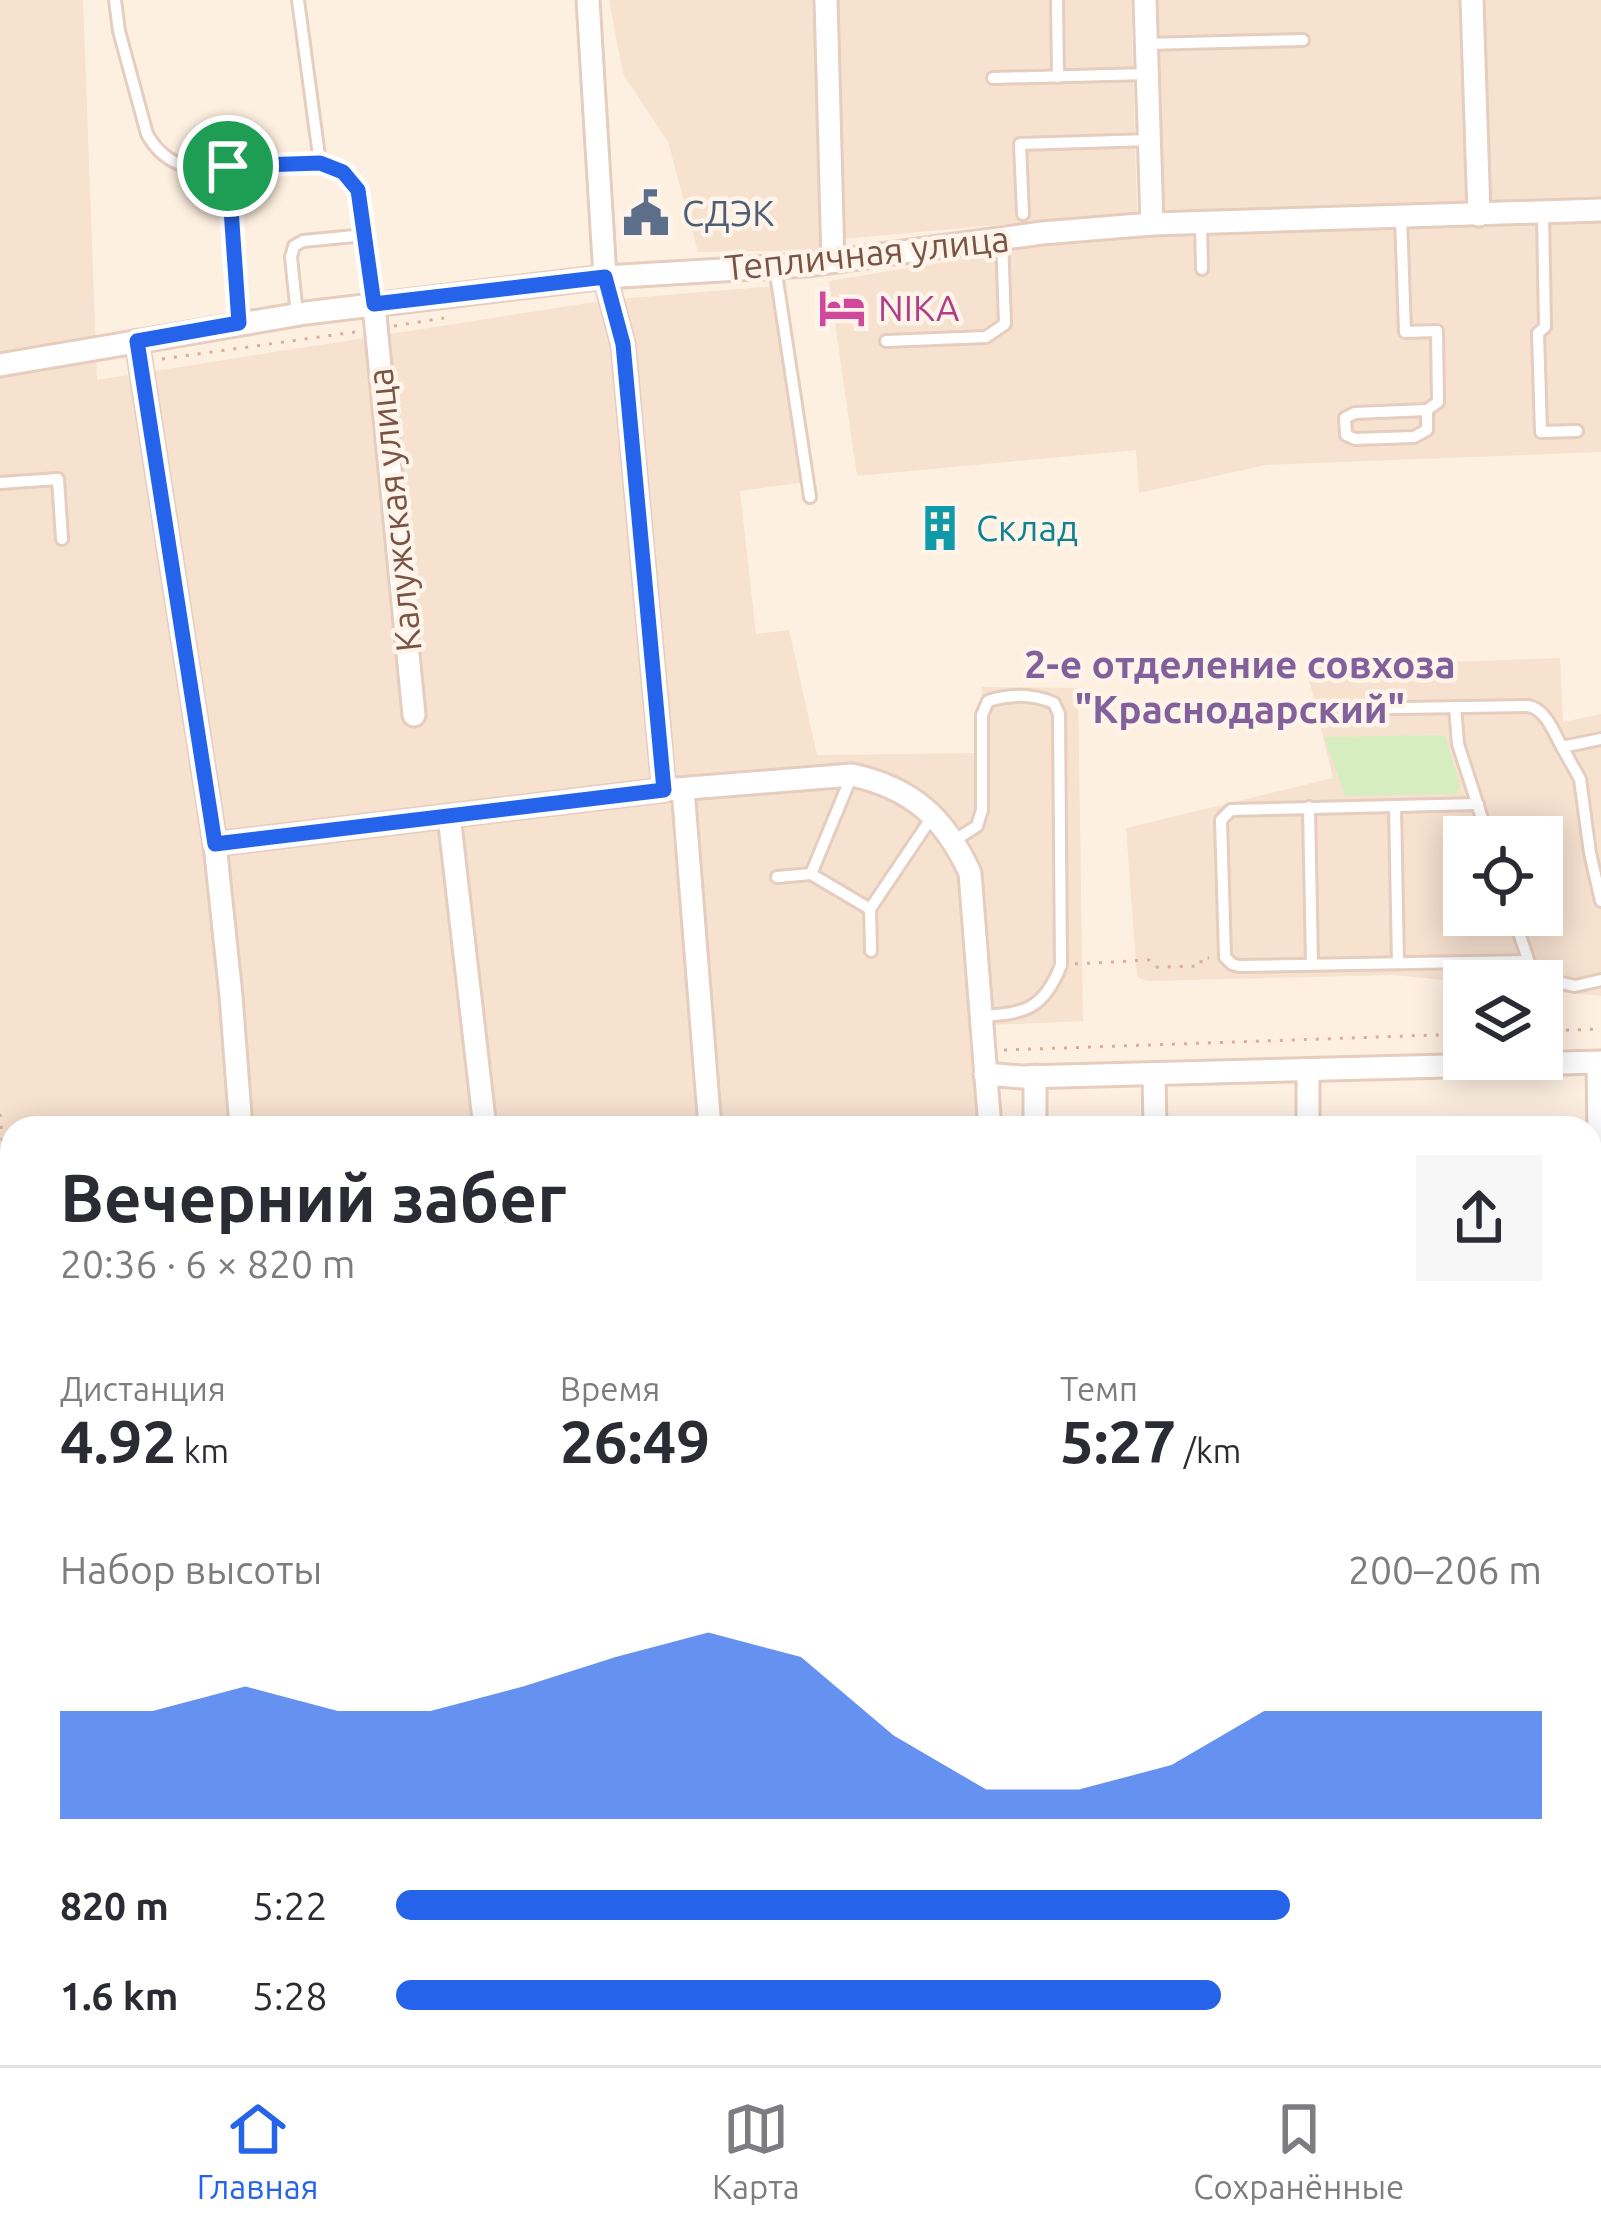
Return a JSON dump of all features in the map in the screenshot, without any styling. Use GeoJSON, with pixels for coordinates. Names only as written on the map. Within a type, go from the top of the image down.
{"type":"FeatureCollection","features":[{"type":"Feature","properties":{"kind":"street"},"geometry":{"type":"LineString","coordinates":[[588,0],[605,277],[623,344],[709,1116]]}},
{"type":"Feature","properties":{"kind":"street"},"geometry":{"type":"LineString","coordinates":[[826,0],[832,261]]}},
{"type":"Feature","properties":{"kind":"street"},"geometry":{"type":"LineString","coordinates":[[1145,0],[1152,224]]}},
{"type":"Feature","properties":{"kind":"street"},"geometry":{"type":"LineString","coordinates":[[1472,0],[1479,215]]}},
{"type":"Feature","properties":{"kind":"street","name":"Тепличная улица"},"geometry":{"type":"LineString","coordinates":[[0,365],[133,349],[239,323],[374,304],[605,277],[832,261],[1001,238],[1152,224],[1601,210]]}},
{"type":"Feature","properties":{"kind":"street","name":"Калужская улица"},"geometry":{"type":"LineString","coordinates":[[374,304],[414,715]]}},
{"type":"Feature","properties":{"kind":"street"},"geometry":{"type":"LineString","coordinates":[[133,349],[215,844],[241,1116]]}},
{"type":"Feature","properties":{"kind":"street"},"geometry":{"type":"LineString","coordinates":[[215,844],[673,790],[852,775],[882,782],[914,800],[955,840],[970,873],[989,1116]]}},
{"type":"Feature","properties":{"kind":"street"},"geometry":{"type":"LineString","coordinates":[[449,816],[484,1116]]}},
{"type":"Feature","properties":{"kind":"street"},"geometry":{"type":"LineString","coordinates":[[984,1062],[1035,1076],[1600,1063],[1600,1116]]}},
{"type":"Feature","properties":{"kind":"street"},"geometry":{"type":"LineString","coordinates":[[1308,1070],[1308,1116]]}},
{"type":"Feature","properties":{"kind":"street"},"geometry":{"type":"LineString","coordinates":[[1154,1074],[1155,1116]]}},
{"type":"Feature","properties":{"kind":"street"},"geometry":{"type":"LineString","coordinates":[[1035,1076],[1035,1116]]}},
{"type":"Feature","properties":{"kind":"lane"},"geometry":{"type":"LineString","coordinates":[[115,0],[124,52],[153,145],[175,163],[189,167],[320,163],[343,172],[358,190],[374,304]]}},
{"type":"Feature","properties":{"kind":"lane"},"geometry":{"type":"LineString","coordinates":[[298,0],[320,163]]}},
{"type":"Feature","properties":{"kind":"lane"},"geometry":{"type":"LineString","coordinates":[[1057,0],[1058,77]]}},
{"type":"Feature","properties":{"kind":"lane"},"geometry":{"type":"LineString","coordinates":[[1147,44],[1303,40]]}},
{"type":"Feature","properties":{"kind":"lane"},"geometry":{"type":"LineString","coordinates":[[993,78],[1148,74]]}},
{"type":"Feature","properties":{"kind":"lane"},"geometry":{"type":"LineString","coordinates":[[1023,214],[1020,144],[1150,140]]}},
{"type":"Feature","properties":{"kind":"lane"},"geometry":{"type":"LineString","coordinates":[[228,166],[239,323]]}},
{"type":"Feature","properties":{"kind":"lane"},"geometry":{"type":"LineString","coordinates":[[1543,212],[1545,327],[1538,332],[1541,432],[1577,431]]}},
{"type":"Feature","properties":{"kind":"lane"},"geometry":{"type":"LineString","coordinates":[[1401,217],[1405,332],[1437,331],[1438,402],[1427,410],[1354,412],[1345,418],[1346,435],[1355,439],[1414,437],[1427,430],[1427,410]]}},
{"type":"Feature","properties":{"kind":"lane"},"geometry":{"type":"LineString","coordinates":[[1201,222],[1202,269]]}},
{"type":"Feature","properties":{"kind":"lane"},"geometry":{"type":"LineString","coordinates":[[297,314],[294,246],[365,235]]}},
{"type":"Feature","properties":{"kind":"lane"},"geometry":{"type":"LineString","coordinates":[[886,340],[986,337],[1005,324],[1001,238]]}},
{"type":"Feature","properties":{"kind":"lane"},"geometry":{"type":"LineString","coordinates":[[775,267],[810,497]]}},
{"type":"Feature","properties":{"kind":"lane"},"geometry":{"type":"LineString","coordinates":[[0,483],[58,478],[62,539]]}},
{"type":"Feature","properties":{"kind":"lane"},"geometry":{"type":"LineString","coordinates":[[955,840],[977,826],[982,810],[982,715],[988,701],[1003,696],[1039,697],[1054,704],[1059,714],[1061,965],[1044,998],[1030,1008],[1014,1015],[980,1016]]}},
{"type":"Feature","properties":{"kind":"lane"},"geometry":{"type":"LineString","coordinates":[[1455,707],[1458,744],[1481,816]]}},
{"type":"Feature","properties":{"kind":"lane"},"geometry":{"type":"LineString","coordinates":[[1342,710],[1536,707],[1580,779],[1601,901]]}},
{"type":"Feature","properties":{"kind":"lane"},"geometry":{"type":"LineString","coordinates":[[1562,747],[1601,739]]}},
{"type":"Feature","properties":{"kind":"lane"},"geometry":{"type":"LineString","coordinates":[[811,874],[852,775]]}},
{"type":"Feature","properties":{"kind":"lane"},"geometry":{"type":"LineString","coordinates":[[1443,962],[1232,964],[1225,957],[1221,820],[1238,808],[1478,805]]}},
{"type":"Feature","properties":{"kind":"lane"},"geometry":{"type":"LineString","coordinates":[[1395,806],[1398,963]]}},
{"type":"Feature","properties":{"kind":"lane"},"geometry":{"type":"LineString","coordinates":[[1309,807],[1312,964]]}},
{"type":"Feature","properties":{"kind":"lane"},"geometry":{"type":"LineString","coordinates":[[871,951],[871,910],[932,817]]}},
{"type":"Feature","properties":{"kind":"lane"},"geometry":{"type":"LineString","coordinates":[[777,878],[811,874],[871,910]]}},
{"type":"Feature","properties":{"kind":"lane"},"geometry":{"type":"LineString","coordinates":[[1563,984],[1601,980]]}},
{"type":"Feature","properties":{"kind":"path"},"geometry":{"type":"LineString","coordinates":[[133,349],[376,328],[446,317]]}},
{"type":"Feature","properties":{"kind":"path"},"geometry":{"type":"LineString","coordinates":[[1061,965],[1149,960],[1155,967],[1201,966],[1201,958],[1225,957]]}},
{"type":"Feature","properties":{"kind":"path"},"geometry":{"type":"LineString","coordinates":[[1563,1030],[1601,1029]]}},
{"type":"Feature","properties":{"kind":"path"},"geometry":{"type":"LineString","coordinates":[[984,1062],[1443,1035]]}},
{"type":"Feature","properties":{"kind":"shaded area"},"geometry":{"type":"Polygon","coordinates":[[[0,0],[83,0],[97,380],[607,300],[776,286],[805,482],[740,491],[756,634],[789,630],[817,755],[981,753],[982,687],[1078,688],[1083,1021],[991,1025],[994,1116],[0,1116],[0,0]]]}},
{"type":"Feature","properties":{"kind":"shaded area"},"geometry":{"type":"Polygon","coordinates":[[[609,0],[814,0],[820,250],[698,252],[668,142],[623,74],[609,0]]]}},
{"type":"Feature","properties":{"kind":"shaded area"},"geometry":{"type":"Polygon","coordinates":[[[836,0],[1131,0],[1137,212],[842,239],[836,0]]]}},
{"type":"Feature","properties":{"kind":"shaded area"},"geometry":{"type":"Polygon","coordinates":[[[1153,0],[1463,0],[1469,207],[1160,216],[1153,0]]]}},
{"type":"Feature","properties":{"kind":"shaded area"},"geometry":{"type":"Polygon","coordinates":[[[1482,0],[1601,0],[1601,201],[1489,204],[1482,0]]]}},
{"type":"Feature","properties":{"kind":"shaded area"},"geometry":{"type":"Polygon","coordinates":[[[1601,221],[1601,452],[1266,465],[1139,493],[1136,450],[857,476],[829,281],[1045,245],[1192,234],[1601,221]]]}},
{"type":"Feature","properties":{"kind":"shaded area"},"geometry":{"type":"Polygon","coordinates":[[[1560,658],[1563,722],[1601,714],[1601,996],[1563,992],[1563,960],[1443,960],[1443,980],[1393,975],[1147,981],[1137,977],[1126,828],[1333,778],[1306,667],[1560,658]]]}},
{"type":"Feature","properties":{"kind":"green space"},"geometry":{"type":"Polygon","coordinates":[[[1445,735],[1460,786],[1456,794],[1345,796],[1324,737],[1445,735]]]}},
{"type":"Feature","properties":{"kind":"place","name":"СДЭК"},"geometry":{"type":"Point","coordinates":[646,213]}},
{"type":"Feature","properties":{"kind":"place","name":"NIKA"},"geometry":{"type":"Point","coordinates":[842,308]}},
{"type":"Feature","properties":{"kind":"place","name":"Склад"},"geometry":{"type":"Point","coordinates":[940,528]}},
{"type":"Feature","properties":{"kind":"district","name":"2-е отделение совхоза \"Краснодарский\""},"geometry":{"type":"Point","coordinates":[1240,686]}},
{"type":"Feature","properties":{"kind":"route"},"geometry":{"type":"LineString","coordinates":[[320,163],[352,180],[358,190],[374,304],[605,277],[623,344],[664,790],[215,844],[137,341],[239,323],[228,166],[320,163]]}}]}
